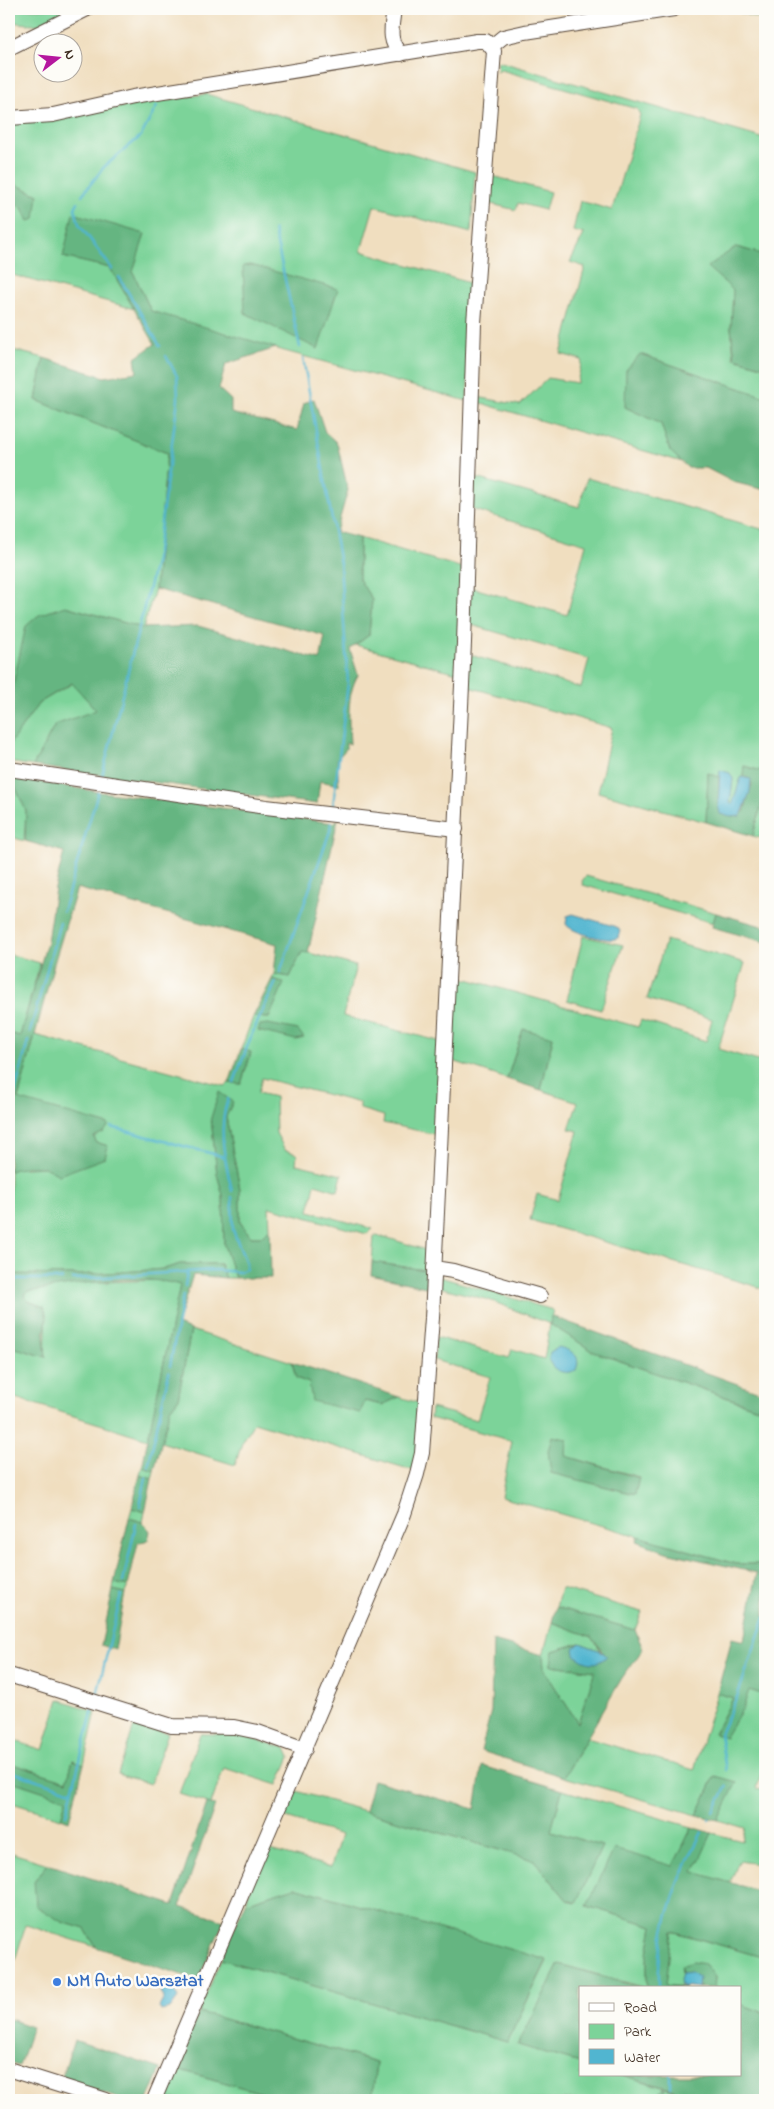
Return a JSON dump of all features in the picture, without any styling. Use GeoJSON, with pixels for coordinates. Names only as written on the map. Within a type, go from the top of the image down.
{"type":"FeatureCollection","features":[{"type":"Feature","properties":{"kind":"street"},"geometry":{"type":"LineString","coordinates":[[9,48],[87,9]]}},
{"type":"Feature","properties":{"kind":"street"},"geometry":{"type":"LineString","coordinates":[[394,9],[391,34],[393,43],[401,54]]}},
{"type":"Feature","properties":{"kind":"street"},"geometry":{"type":"LineString","coordinates":[[492,46],[503,38],[525,32],[674,9]]}},
{"type":"Feature","properties":{"kind":"street"},"geometry":{"type":"LineString","coordinates":[[9,118],[53,114],[133,97],[477,41],[486,41],[492,46],[494,58],[474,323],[456,828],[427,1404],[419,1469],[404,1514],[154,2100]]}},
{"type":"Feature","properties":{"kind":"street"},"geometry":{"type":"LineString","coordinates":[[9,769],[266,807],[456,828]]}},
{"type":"Feature","properties":{"kind":"street"},"geometry":{"type":"LineString","coordinates":[[434,1268],[453,1271],[540,1296]]}},
{"type":"Feature","properties":{"kind":"street"},"geometry":{"type":"LineString","coordinates":[[9,1675],[172,1726],[234,1727],[258,1732],[305,1749]]}},
{"type":"Feature","properties":{"kind":"street"},"geometry":{"type":"LineString","coordinates":[[11,2070],[106,2100]]}},
{"type":"Feature","properties":{"kind":"green space"},"geometry":{"type":"Polygon","coordinates":[[[9,9],[77,9],[49,26],[9,22],[9,9]]]}},
{"type":"Feature","properties":{"kind":"green space"},"geometry":{"type":"Polygon","coordinates":[[[727,9],[765,9],[765,20],[764,20],[727,9]]]}},
{"type":"Feature","properties":{"kind":"green space"},"geometry":{"type":"Polygon","coordinates":[[[498,61],[765,139],[765,255],[736,247],[731,328],[734,358],[765,367],[765,397],[640,354],[625,407],[661,424],[670,450],[682,462],[477,402],[477,397],[520,405],[548,378],[577,383],[582,360],[561,354],[585,267],[570,262],[584,234],[573,231],[580,201],[612,210],[640,115],[637,109],[501,70],[497,72],[498,61]]]}},
{"type":"Feature","properties":{"kind":"green space"},"geometry":{"type":"Polygon","coordinates":[[[206,94],[475,172],[471,233],[374,206],[361,251],[473,284],[467,401],[186,324],[151,311],[133,272],[63,257],[110,268],[134,309],[9,274],[9,204],[21,206],[38,195],[9,181],[9,124],[206,94]]]}},
{"type":"Feature","properties":{"kind":"green space"},"geometry":{"type":"Polygon","coordinates":[[[489,175],[550,192],[545,210],[518,203],[516,210],[487,203],[489,175]]]}},
{"type":"Feature","properties":{"kind":"green space"},"geometry":{"type":"Polygon","coordinates":[[[9,181],[38,195],[35,219],[29,221],[21,206],[9,204],[9,181]]]}},
{"type":"Feature","properties":{"kind":"green space"},"geometry":{"type":"Polygon","coordinates":[[[73,213],[145,234],[133,272],[151,311],[276,348],[226,364],[219,389],[231,400],[231,413],[297,430],[304,403],[314,399],[325,432],[337,443],[348,490],[336,532],[359,538],[359,579],[372,600],[369,635],[350,649],[358,675],[350,700],[350,744],[346,743],[346,749],[337,759],[339,785],[320,781],[317,804],[33,766],[55,725],[96,710],[72,683],[39,703],[9,745],[9,694],[12,689],[26,626],[39,615],[65,606],[143,628],[198,626],[320,660],[325,636],[155,589],[167,453],[36,400],[44,358],[104,377],[137,372],[135,358],[155,344],[110,268],[63,257],[73,213]]]}},
{"type":"Feature","properties":{"kind":"green space"},"geometry":{"type":"Polygon","coordinates":[[[736,247],[765,255],[765,367],[735,358],[731,328],[733,290],[707,267],[736,247]]]}},
{"type":"Feature","properties":{"kind":"green space"},"geometry":{"type":"Polygon","coordinates":[[[251,265],[338,289],[318,349],[245,313],[243,266],[251,265]]]}},
{"type":"Feature","properties":{"kind":"green space"},"geometry":{"type":"Polygon","coordinates":[[[9,349],[44,358],[36,400],[167,453],[155,589],[143,628],[65,606],[9,694],[9,349]]]}},
{"type":"Feature","properties":{"kind":"green space"},"geometry":{"type":"Polygon","coordinates":[[[640,354],[765,397],[765,490],[733,482],[706,468],[688,468],[670,451],[661,424],[625,407],[626,370],[640,354]]]}},
{"type":"Feature","properties":{"kind":"green space"},"geometry":{"type":"Polygon","coordinates":[[[473,477],[579,507],[587,478],[765,530],[765,772],[744,766],[743,776],[732,805],[730,803],[733,779],[720,770],[719,777],[708,773],[706,822],[598,792],[612,728],[466,686],[467,654],[581,688],[589,659],[468,624],[470,587],[567,615],[586,544],[471,509],[473,477]]]}},
{"type":"Feature","properties":{"kind":"green space"},"geometry":{"type":"Polygon","coordinates":[[[359,538],[463,568],[457,673],[356,645],[369,635],[372,600],[359,579],[359,538]]]}},
{"type":"Feature","properties":{"kind":"green space"},"geometry":{"type":"Polygon","coordinates":[[[73,683],[97,711],[55,725],[33,766],[9,762],[9,745],[39,703],[73,683]]]}},
{"type":"Feature","properties":{"kind":"green space"},"geometry":{"type":"Polygon","coordinates":[[[744,766],[765,772],[765,792],[753,836],[706,822],[708,773],[719,777],[718,805],[744,812],[752,784],[748,778],[743,776],[744,766]]]}},
{"type":"Feature","properties":{"kind":"green space"},"geometry":{"type":"Polygon","coordinates":[[[9,776],[26,811],[24,841],[9,836],[9,776]]]}},
{"type":"Feature","properties":{"kind":"green space"},"geometry":{"type":"Polygon","coordinates":[[[11,777],[93,791],[334,823],[338,819],[308,953],[302,952],[290,977],[274,974],[277,944],[77,888],[53,967],[18,1099],[109,1125],[104,1132],[94,1137],[96,1142],[108,1146],[105,1158],[59,1175],[44,1167],[25,1167],[9,1171],[9,1033],[20,1036],[47,942],[55,888],[64,852],[25,841],[26,811],[11,777]]]}},
{"type":"Feature","properties":{"kind":"green space"},"geometry":{"type":"Polygon","coordinates":[[[765,792],[765,839],[753,836],[765,792]]]}},
{"type":"Feature","properties":{"kind":"green space"},"geometry":{"type":"Polygon","coordinates":[[[586,876],[716,913],[713,923],[583,885],[582,881],[586,876]]]}},
{"type":"Feature","properties":{"kind":"green space"},"geometry":{"type":"Polygon","coordinates":[[[716,913],[765,927],[765,942],[712,927],[716,913]]]}},
{"type":"Feature","properties":{"kind":"green space"},"geometry":{"type":"Polygon","coordinates":[[[583,936],[623,945],[601,1010],[567,1000],[583,936]]]}},
{"type":"Feature","properties":{"kind":"green space"},"geometry":{"type":"Polygon","coordinates":[[[666,940],[745,963],[718,1049],[765,1063],[765,1289],[530,1220],[537,1194],[558,1200],[578,1131],[569,1129],[578,1102],[541,1090],[553,1038],[523,1029],[507,1079],[450,1060],[453,975],[638,1027],[641,1020],[706,1041],[712,1019],[647,999],[666,940]]]}},
{"type":"Feature","properties":{"kind":"green space"},"geometry":{"type":"Polygon","coordinates":[[[302,951],[356,966],[343,1016],[442,1042],[438,1135],[383,1123],[384,1116],[360,1109],[360,1103],[262,1078],[258,1093],[275,1097],[276,1133],[285,1150],[297,1154],[296,1164],[342,1175],[338,1191],[315,1184],[309,1211],[373,1229],[367,1234],[269,1207],[270,1229],[260,1237],[251,1237],[240,1222],[240,1189],[226,1117],[211,1118],[217,1174],[223,1195],[224,1245],[235,1278],[226,1278],[220,1264],[180,1264],[164,1269],[77,1275],[9,1274],[10,1169],[44,1167],[108,1146],[96,1142],[94,1137],[104,1132],[108,1125],[18,1100],[35,1035],[225,1086],[229,1083],[241,1084],[251,1053],[241,1049],[253,1017],[269,1018],[284,982],[272,979],[274,974],[290,977],[302,951]]]}},
{"type":"Feature","properties":{"kind":"green space"},"geometry":{"type":"Polygon","coordinates":[[[9,954],[40,963],[20,1036],[9,1033],[9,954]]]}},
{"type":"Feature","properties":{"kind":"green space"},"geometry":{"type":"Polygon","coordinates":[[[272,979],[284,983],[269,1018],[253,1017],[272,979]]]}},
{"type":"Feature","properties":{"kind":"green space"},"geometry":{"type":"Polygon","coordinates":[[[268,1024],[298,1030],[304,1038],[296,1040],[258,1031],[260,1025],[268,1024]]]}},
{"type":"Feature","properties":{"kind":"green space"},"geometry":{"type":"Polygon","coordinates":[[[523,1029],[553,1037],[541,1090],[507,1079],[523,1029]]]}},
{"type":"Feature","properties":{"kind":"green space"},"geometry":{"type":"Polygon","coordinates":[[[241,1049],[251,1052],[241,1084],[229,1083],[241,1049]]]}},
{"type":"Feature","properties":{"kind":"green space"},"geometry":{"type":"Polygon","coordinates":[[[219,1092],[233,1102],[226,1117],[240,1189],[240,1222],[251,1237],[260,1237],[270,1229],[271,1278],[235,1278],[224,1245],[223,1195],[217,1174],[211,1118],[219,1092]]]}},
{"type":"Feature","properties":{"kind":"green space"},"geometry":{"type":"Polygon","coordinates":[[[374,1236],[385,1237],[432,1252],[431,1271],[372,1262],[374,1236]]]}},
{"type":"Feature","properties":{"kind":"green space"},"geometry":{"type":"Polygon","coordinates":[[[372,1262],[431,1271],[430,1288],[371,1275],[372,1262]]]}},
{"type":"Feature","properties":{"kind":"green space"},"geometry":{"type":"Polygon","coordinates":[[[180,1264],[220,1264],[226,1278],[193,1275],[177,1325],[191,1330],[178,1399],[170,1409],[154,1471],[142,1467],[180,1285],[162,1281],[124,1280],[84,1283],[27,1292],[25,1296],[28,1301],[44,1307],[47,1318],[44,1337],[46,1357],[9,1346],[9,1274],[77,1275],[164,1269],[180,1264]]]}},
{"type":"Feature","properties":{"kind":"green space"},"geometry":{"type":"Polygon","coordinates":[[[440,1277],[553,1310],[550,1324],[489,1300],[439,1287],[440,1277]]]}},
{"type":"Feature","properties":{"kind":"green space"},"geometry":{"type":"Polygon","coordinates":[[[164,1280],[180,1285],[148,1439],[9,1396],[9,1346],[46,1357],[46,1319],[44,1307],[28,1301],[25,1296],[27,1292],[72,1283],[164,1280]]]}},
{"type":"Feature","properties":{"kind":"green space"},"geometry":{"type":"Polygon","coordinates":[[[551,1316],[762,1393],[758,1408],[594,1352],[550,1324],[551,1316]]]}},
{"type":"Feature","properties":{"kind":"green space"},"geometry":{"type":"Polygon","coordinates":[[[550,1324],[594,1352],[757,1408],[759,1402],[765,1405],[764,1564],[736,1564],[501,1497],[512,1441],[430,1418],[431,1408],[477,1420],[490,1377],[434,1360],[436,1337],[509,1358],[512,1349],[544,1359],[550,1324]],[[567,1439],[551,1473],[635,1494],[639,1477],[566,1456],[567,1439]]]}},
{"type":"Feature","properties":{"kind":"green space"},"geometry":{"type":"Polygon","coordinates":[[[191,1330],[292,1362],[296,1378],[309,1383],[360,1413],[364,1401],[382,1405],[399,1397],[423,1404],[415,1471],[254,1422],[242,1443],[235,1465],[161,1442],[170,1409],[178,1399],[191,1330]]]}},
{"type":"Feature","properties":{"kind":"green space"},"geometry":{"type":"Polygon","coordinates":[[[292,1362],[399,1397],[382,1405],[365,1401],[360,1413],[312,1401],[309,1383],[296,1378],[292,1362]]]}},
{"type":"Feature","properties":{"kind":"green space"},"geometry":{"type":"Polygon","coordinates":[[[552,1436],[567,1439],[566,1456],[639,1478],[635,1494],[551,1473],[548,1451],[552,1436]]]}},
{"type":"Feature","properties":{"kind":"green space"},"geometry":{"type":"Polygon","coordinates":[[[142,1467],[154,1471],[152,1479],[140,1475],[142,1467]]]}},
{"type":"Feature","properties":{"kind":"green space"},"geometry":{"type":"Polygon","coordinates":[[[140,1475],[152,1479],[145,1512],[132,1508],[140,1475]]]}},
{"type":"Feature","properties":{"kind":"green space"},"geometry":{"type":"Polygon","coordinates":[[[132,1508],[145,1512],[143,1522],[129,1518],[132,1508]]]}},
{"type":"Feature","properties":{"kind":"green space"},"geometry":{"type":"Polygon","coordinates":[[[129,1518],[143,1522],[150,1531],[148,1540],[138,1543],[128,1586],[114,1583],[129,1518]]]}},
{"type":"Feature","properties":{"kind":"green space"},"geometry":{"type":"Polygon","coordinates":[[[638,1536],[736,1564],[764,1564],[765,1562],[765,1695],[749,1690],[743,1708],[725,1737],[714,1734],[733,1698],[717,1693],[732,1638],[744,1641],[757,1573],[666,1552],[637,1541],[638,1536]]]}},
{"type":"Feature","properties":{"kind":"green space"},"geometry":{"type":"Polygon","coordinates":[[[114,1583],[128,1586],[125,1593],[113,1590],[114,1583]]]}},
{"type":"Feature","properties":{"kind":"green space"},"geometry":{"type":"Polygon","coordinates":[[[561,1588],[642,1612],[635,1630],[556,1607],[561,1588]]]}},
{"type":"Feature","properties":{"kind":"green space"},"geometry":{"type":"Polygon","coordinates":[[[113,1590],[125,1593],[115,1650],[101,1645],[113,1590]]]}},
{"type":"Feature","properties":{"kind":"green space"},"geometry":{"type":"Polygon","coordinates":[[[556,1607],[635,1630],[643,1649],[622,1678],[564,1777],[481,1751],[491,1711],[493,1641],[543,1655],[544,1670],[578,1723],[595,1671],[551,1665],[553,1651],[580,1643],[574,1648],[606,1656],[592,1637],[552,1622],[556,1607]]]}},
{"type":"Feature","properties":{"kind":"green space"},"geometry":{"type":"Polygon","coordinates":[[[552,1622],[592,1637],[601,1651],[580,1643],[553,1651],[551,1665],[595,1671],[578,1723],[544,1670],[543,1655],[552,1622]]]}},
{"type":"Feature","properties":{"kind":"green space"},"geometry":{"type":"Polygon","coordinates":[[[749,1690],[765,1695],[765,1760],[757,1788],[765,1790],[765,1865],[739,1861],[730,1883],[693,1872],[712,1833],[742,1841],[745,1828],[718,1820],[736,1782],[715,1776],[697,1815],[564,1777],[587,1738],[694,1770],[717,1693],[733,1698],[714,1734],[743,1708],[749,1690]]]}},
{"type":"Feature","properties":{"kind":"green space"},"geometry":{"type":"Polygon","coordinates":[[[59,1699],[96,1712],[84,1764],[73,1760],[67,1781],[9,1763],[9,1739],[43,1750],[59,1699]]]}},
{"type":"Feature","properties":{"kind":"green space"},"geometry":{"type":"Polygon","coordinates":[[[135,1723],[168,1733],[150,1784],[118,1774],[135,1723]]]}},
{"type":"Feature","properties":{"kind":"green space"},"geometry":{"type":"Polygon","coordinates":[[[200,1734],[235,1734],[286,1748],[290,1757],[278,1785],[224,1768],[211,1804],[179,1794],[200,1734]]]}},
{"type":"Feature","properties":{"kind":"green space"},"geometry":{"type":"Polygon","coordinates":[[[73,1760],[84,1764],[69,1821],[61,1818],[66,1799],[9,1780],[9,1763],[67,1781],[73,1760]]]}},
{"type":"Feature","properties":{"kind":"green space"},"geometry":{"type":"Polygon","coordinates":[[[482,1766],[562,1790],[551,1831],[602,1846],[576,1903],[567,1900],[534,1860],[365,1811],[373,1780],[475,1809],[482,1766]]]}},
{"type":"Feature","properties":{"kind":"green space"},"geometry":{"type":"Polygon","coordinates":[[[715,1776],[737,1782],[718,1820],[697,1815],[715,1776]]]}},
{"type":"Feature","properties":{"kind":"green space"},"geometry":{"type":"Polygon","coordinates":[[[9,1780],[67,1799],[61,1818],[9,1802],[9,1780]]]}},
{"type":"Feature","properties":{"kind":"green space"},"geometry":{"type":"Polygon","coordinates":[[[289,1789],[534,1860],[567,1900],[575,1903],[602,1846],[551,1831],[562,1790],[692,1827],[673,1867],[587,1906],[653,1926],[647,1960],[647,1986],[640,1986],[559,1964],[518,2045],[579,2063],[579,2076],[626,2076],[691,2096],[687,2100],[665,2100],[664,2088],[653,2100],[372,2100],[376,2062],[199,2012],[221,1959],[507,2042],[547,1961],[295,1887],[245,1903],[266,1849],[331,1867],[341,1835],[280,1816],[289,1789]]]}},
{"type":"Feature","properties":{"kind":"green space"},"geometry":{"type":"Polygon","coordinates":[[[207,1803],[215,1805],[180,1907],[224,1921],[198,1980],[96,1947],[85,1929],[62,1922],[36,1906],[34,1881],[48,1864],[173,1905],[207,1803]]]}},
{"type":"Feature","properties":{"kind":"green space"},"geometry":{"type":"Polygon","coordinates":[[[692,1827],[712,1833],[694,1872],[765,1893],[765,1958],[672,1931],[666,1985],[672,1986],[647,1986],[647,1960],[653,1926],[587,1906],[614,1849],[673,1866],[692,1827]]]}},
{"type":"Feature","properties":{"kind":"green space"},"geometry":{"type":"Polygon","coordinates":[[[9,1852],[48,1864],[34,1881],[62,1922],[85,1929],[96,1947],[26,1925],[9,1979],[9,1852]]]}},
{"type":"Feature","properties":{"kind":"green space"},"geometry":{"type":"Polygon","coordinates":[[[295,1887],[547,1960],[507,2042],[221,1959],[245,1903],[295,1887]]]}},
{"type":"Feature","properties":{"kind":"green space"},"geometry":{"type":"Polygon","coordinates":[[[671,1931],[765,1958],[765,2013],[742,2005],[742,1986],[714,1986],[715,1977],[682,1966],[681,1986],[666,1986],[671,1931]]]}},
{"type":"Feature","properties":{"kind":"green space"},"geometry":{"type":"Polygon","coordinates":[[[692,1962],[705,1964],[715,1977],[714,1986],[700,1986],[691,1972],[682,1973],[681,1966],[692,1962]]]}},
{"type":"Feature","properties":{"kind":"green space"},"geometry":{"type":"Polygon","coordinates":[[[559,1964],[635,1986],[579,1986],[579,2063],[518,2045],[559,1964]]]}},
{"type":"Feature","properties":{"kind":"green space"},"geometry":{"type":"Polygon","coordinates":[[[742,2005],[765,2013],[765,2100],[700,2098],[687,2100],[691,2096],[626,2076],[742,2076],[742,2005]]]}},
{"type":"Feature","properties":{"kind":"green space"},"geometry":{"type":"Polygon","coordinates":[[[199,2012],[376,2062],[372,2100],[287,2100],[173,2068],[199,2012]]]}},
{"type":"Feature","properties":{"kind":"green space"},"geometry":{"type":"Polygon","coordinates":[[[9,2019],[32,2027],[19,2066],[9,2063],[9,2019]]]}},
{"type":"Feature","properties":{"kind":"green space"},"geometry":{"type":"Polygon","coordinates":[[[74,2040],[161,2069],[148,2100],[125,2100],[61,2080],[74,2040]]]}},
{"type":"Feature","properties":{"kind":"green space"},"geometry":{"type":"Polygon","coordinates":[[[173,2068],[287,2100],[159,2099],[173,2068]]]}},
{"type":"Feature","properties":{"kind":"green space"},"geometry":{"type":"Polygon","coordinates":[[[664,2087],[665,2100],[653,2100],[664,2087]]]}},
{"type":"Feature","properties":{"kind":"water"},"geometry":{"type":"Polygon","coordinates":[[[720,770],[730,773],[733,779],[730,803],[732,805],[741,777],[751,779],[750,792],[741,816],[730,817],[720,814],[718,805],[720,770]]]}},
{"type":"Feature","properties":{"kind":"water"},"geometry":{"type":"Polygon","coordinates":[[[573,914],[617,927],[620,931],[618,938],[599,938],[574,930],[566,924],[567,916],[573,914]]]}},
{"type":"Feature","properties":{"kind":"water"},"geometry":{"type":"Polygon","coordinates":[[[559,1347],[575,1354],[578,1361],[576,1370],[561,1372],[556,1370],[550,1363],[550,1352],[559,1347]]]}},
{"type":"Feature","properties":{"kind":"water"},"geometry":{"type":"Polygon","coordinates":[[[580,1643],[601,1651],[607,1656],[599,1662],[587,1662],[575,1655],[574,1648],[580,1643]]]}},
{"type":"Feature","properties":{"kind":"water"},"geometry":{"type":"Polygon","coordinates":[[[691,1972],[699,1977],[698,1986],[681,1986],[680,1979],[682,1973],[691,1972]]]}},
{"type":"Feature","properties":{"kind":"water"},"geometry":{"type":"Polygon","coordinates":[[[163,1988],[173,1988],[178,1998],[170,2009],[161,2011],[159,2007],[164,1998],[161,1992],[163,1988]]]}},
{"type":"Feature","properties":{"kind":"waterway"},"geometry":{"type":"LineString","coordinates":[[82,195],[104,167],[141,136],[157,106]]}},
{"type":"Feature","properties":{"kind":"waterway"},"geometry":{"type":"LineString","coordinates":[[78,202],[75,208],[79,224],[112,269]]}},
{"type":"Feature","properties":{"kind":"waterway"},"geometry":{"type":"LineString","coordinates":[[274,230],[300,347]]}},
{"type":"Feature","properties":{"kind":"waterway"},"geometry":{"type":"LineString","coordinates":[[119,277],[160,346]]}},
{"type":"Feature","properties":{"kind":"waterway"},"geometry":{"type":"LineString","coordinates":[[102,776],[156,559],[178,399],[177,376],[166,356]]}},
{"type":"Feature","properties":{"kind":"waterway"},"geometry":{"type":"LineString","coordinates":[[303,358],[340,564],[348,683],[333,806]]}},
{"type":"Feature","properties":{"kind":"waterway"},"geometry":{"type":"LineString","coordinates":[[63,911],[98,792]]}},
{"type":"Feature","properties":{"kind":"waterway"},"geometry":{"type":"LineString","coordinates":[[280,972],[330,831],[331,822]]}},
{"type":"Feature","properties":{"kind":"waterway"},"geometry":{"type":"LineString","coordinates":[[30,1032],[60,922]]}},
{"type":"Feature","properties":{"kind":"waterway"},"geometry":{"type":"LineString","coordinates":[[234,1082],[252,1034],[276,982]]}},
{"type":"Feature","properties":{"kind":"waterway"},"geometry":{"type":"LineString","coordinates":[[9,1115],[28,1041]]}},
{"type":"Feature","properties":{"kind":"waterway"},"geometry":{"type":"LineString","coordinates":[[228,1099],[223,1122],[223,1145],[232,1191]]}},
{"type":"Feature","properties":{"kind":"waterway"},"geometry":{"type":"LineString","coordinates":[[111,1127],[225,1157]]}},
{"type":"Feature","properties":{"kind":"waterway"},"geometry":{"type":"LineString","coordinates":[[73,1279],[215,1270],[240,1272],[246,1269],[246,1263],[233,1230],[232,1197]]}},
{"type":"Feature","properties":{"kind":"waterway"},"geometry":{"type":"LineString","coordinates":[[185,1286],[187,1273]]}},
{"type":"Feature","properties":{"kind":"waterway"},"geometry":{"type":"LineString","coordinates":[[9,1279],[62,1279]]}},
{"type":"Feature","properties":{"kind":"waterway"},"geometry":{"type":"LineString","coordinates":[[170,1366],[183,1295]]}},
{"type":"Feature","properties":{"kind":"waterway"},"geometry":{"type":"LineString","coordinates":[[148,1467],[169,1372]]}},
{"type":"Feature","properties":{"kind":"waterway"},"geometry":{"type":"LineString","coordinates":[[140,1506],[146,1478]]}},
{"type":"Feature","properties":{"kind":"waterway"},"geometry":{"type":"LineString","coordinates":[[123,1582],[136,1524]]}},
{"type":"Feature","properties":{"kind":"waterway"},"geometry":{"type":"LineString","coordinates":[[97,1695],[121,1595]]}},
{"type":"Feature","properties":{"kind":"waterway"},"geometry":{"type":"LineString","coordinates":[[726,1770],[720,1734],[737,1697],[765,1617]]}},
{"type":"Feature","properties":{"kind":"waterway"},"geometry":{"type":"LineString","coordinates":[[66,1815],[93,1709]]}},
{"type":"Feature","properties":{"kind":"waterway"},"geometry":{"type":"LineString","coordinates":[[9,1771],[72,1791]]}},
{"type":"Feature","properties":{"kind":"waterway"},"geometry":{"type":"LineString","coordinates":[[713,1812],[727,1786]]}},
{"type":"Feature","properties":{"kind":"waterway"},"geometry":{"type":"LineString","coordinates":[[659,1986],[661,1947],[670,1907],[684,1869],[702,1832]]}},
{"type":"Feature","properties":{"kind":"waterway"},"geometry":{"type":"LineString","coordinates":[[670,2076],[670,2087]]}},
{"type":"Feature","properties":{"kind":"waterway"},"geometry":{"type":"LineString","coordinates":[[667,2100],[668,2096]]}},
{"type":"Feature","properties":{"kind":"place","name":"NM Auto Warsztat"},"geometry":{"type":"Point","coordinates":[57,1982]}}]}
